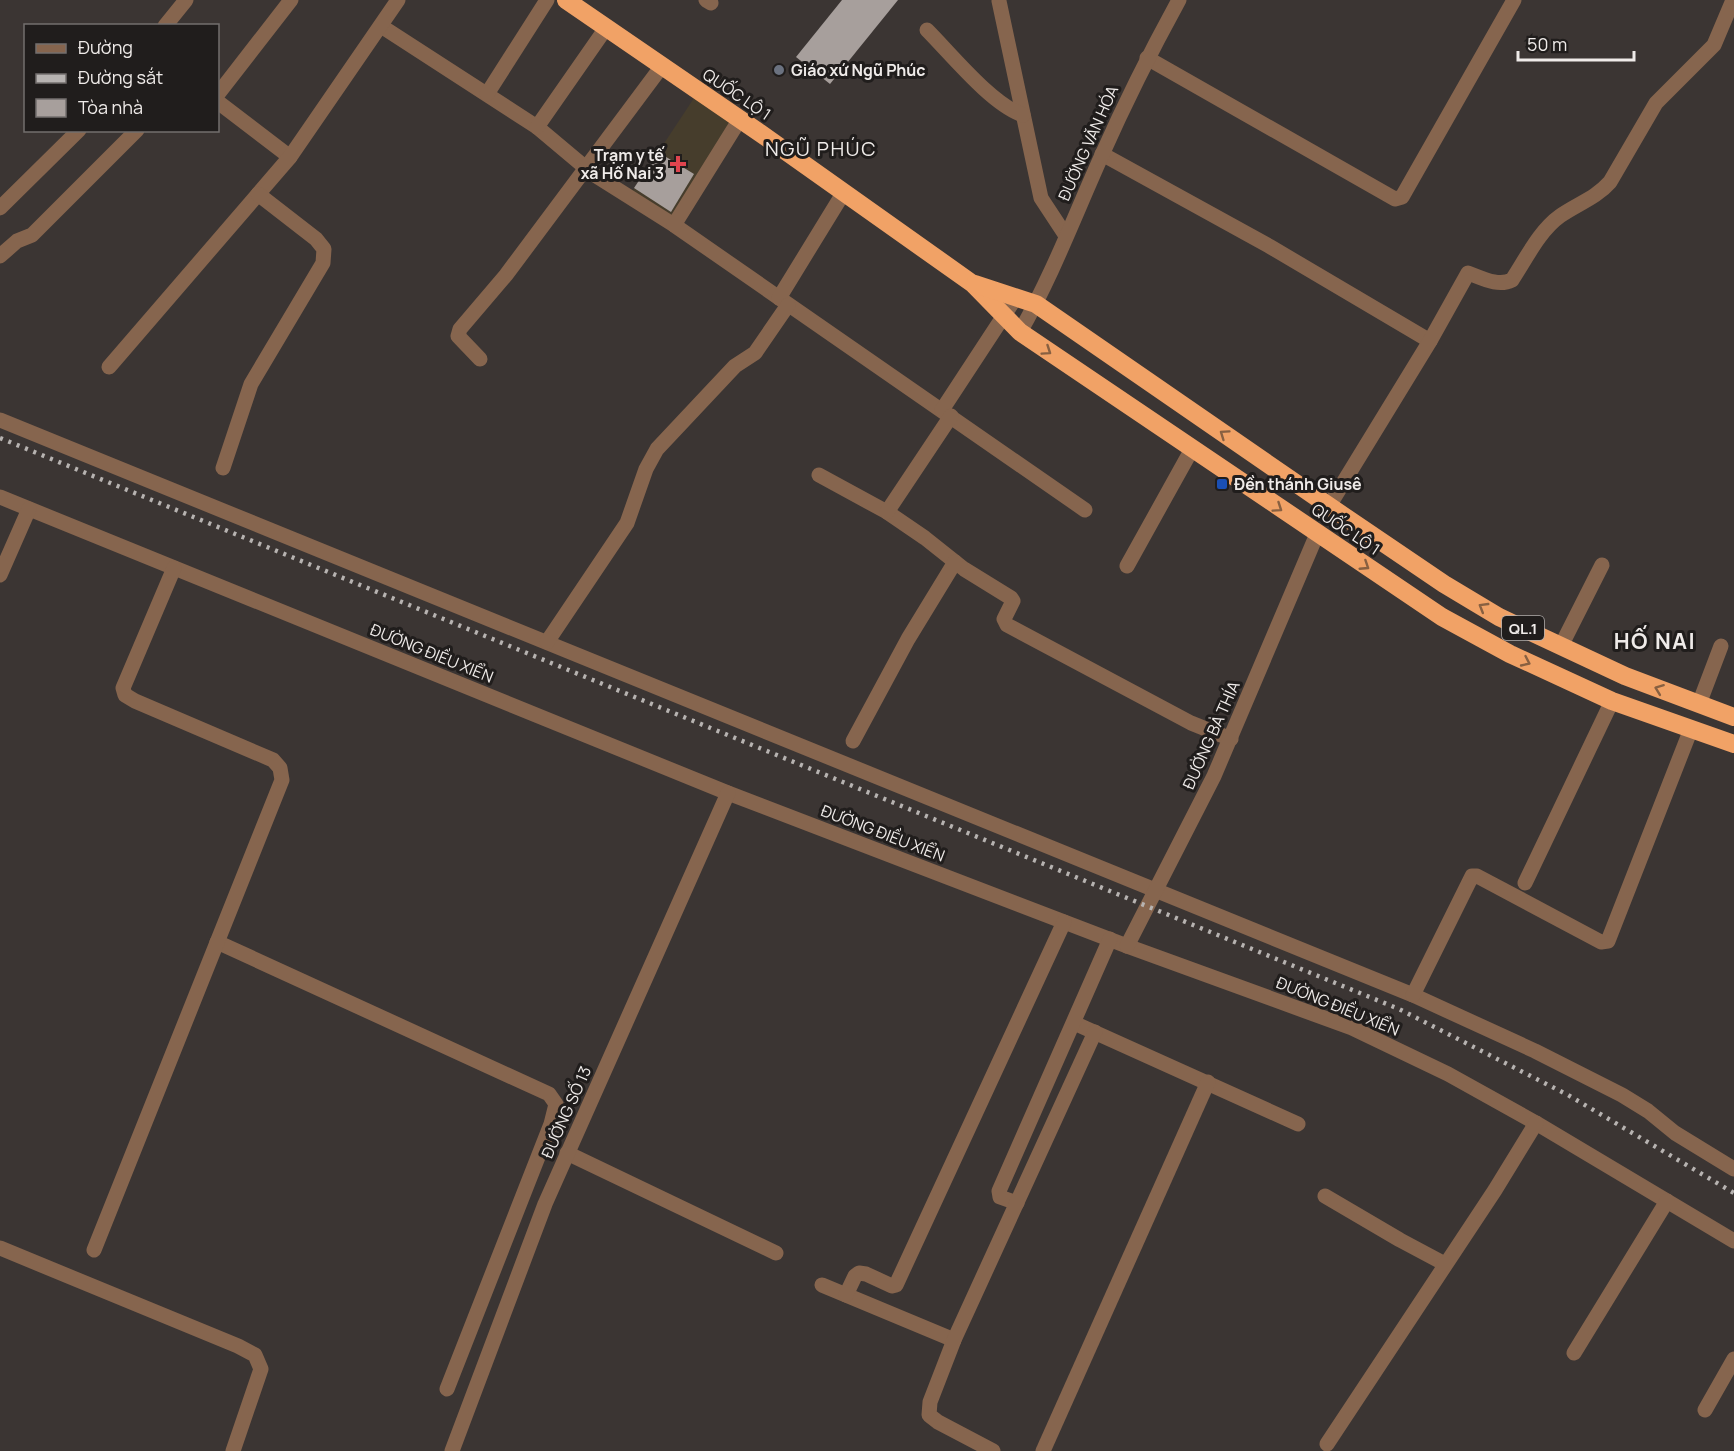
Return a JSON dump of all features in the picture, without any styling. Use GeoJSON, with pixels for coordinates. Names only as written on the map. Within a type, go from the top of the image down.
{"type":"FeatureCollection","features":[{"type":"Feature","properties":{"kind":"highway","name":"QUỐC LỘ 1"},"geometry":{"type":"LineString","coordinates":[[566,0],[740,119],[973,284],[1020,332],[1442,617],[1510,654],[1612,701],[1734,744]]}},
{"type":"Feature","properties":{"kind":"highway","name":"QUỐC LỘ 1"},"geometry":{"type":"LineString","coordinates":[[973,284],[1036,304],[1444,584],[1499,617],[1624,676],[1734,717]]}},
{"type":"Feature","properties":{"kind":"highway"},"geometry":{"type":"LineString","coordinates":[[1317,534],[1329,506]]}},
{"type":"Feature","properties":{"kind":"street"},"geometry":{"type":"LineString","coordinates":[[167,24],[186,0]]}},
{"type":"Feature","properties":{"kind":"street"},"geometry":{"type":"LineString","coordinates":[[219,93],[291,0]]}},
{"type":"Feature","properties":{"kind":"street"},"geometry":{"type":"LineString","coordinates":[[109,367],[290,157],[398,0]]}},
{"type":"Feature","properties":{"kind":"street"},"geometry":{"type":"LineString","coordinates":[[487,94],[547,0]]}},
{"type":"Feature","properties":{"kind":"street","name":"ĐƯỜNG VĂN HÓA"},"geometry":{"type":"LineString","coordinates":[[1020,332],[1036,304],[1147,58],[1179,0]]}},
{"type":"Feature","properties":{"kind":"street"},"geometry":{"type":"LineString","coordinates":[[1147,58],[1395,199],[1399,199],[1514,0]]}},
{"type":"Feature","properties":{"kind":"street"},"geometry":{"type":"LineString","coordinates":[[1329,506],[1430,341],[1468,273],[1496,283],[1505,284],[1512,280],[1547,228],[1559,217],[1601,192],[1610,182],[1656,103],[1714,45],[1733,0]]}},
{"type":"Feature","properties":{"kind":"street"},"geometry":{"type":"LineString","coordinates":[[999,1],[1041,198],[1066,236]]}},
{"type":"Feature","properties":{"kind":"street"},"geometry":{"type":"LineString","coordinates":[[381,26],[537,127],[593,174],[674,225],[1085,510]]}},
{"type":"Feature","properties":{"kind":"street"},"geometry":{"type":"LineString","coordinates":[[537,127],[606,28]]}},
{"type":"Feature","properties":{"kind":"street"},"geometry":{"type":"LineString","coordinates":[[927,30],[998,102],[1023,115]]}},
{"type":"Feature","properties":{"kind":"street"},"geometry":{"type":"LineString","coordinates":[[480,359],[459,336],[460,329],[506,275],[662,66]]}},
{"type":"Feature","properties":{"kind":"street"},"geometry":{"type":"LineString","coordinates":[[219,103],[290,157]]}},
{"type":"Feature","properties":{"kind":"street"},"geometry":{"type":"LineString","coordinates":[[674,225],[740,119]]}},
{"type":"Feature","properties":{"kind":"street"},"geometry":{"type":"LineString","coordinates":[[0,208],[77,132]]}},
{"type":"Feature","properties":{"kind":"street"},"geometry":{"type":"LineString","coordinates":[[0,256],[17,241],[32,235],[135,132]]}},
{"type":"Feature","properties":{"kind":"street"},"geometry":{"type":"LineString","coordinates":[[1102,154],[1269,246],[1430,341]]}},
{"type":"Feature","properties":{"kind":"street"},"geometry":{"type":"LineString","coordinates":[[547,642],[627,523],[646,470],[657,450],[735,366],[755,353],[844,192]]}},
{"type":"Feature","properties":{"kind":"street"},"geometry":{"type":"LineString","coordinates":[[223,468],[251,384],[322,263],[324,249],[316,239],[258,194]]}},
{"type":"Feature","properties":{"kind":"street"},"geometry":{"type":"LineString","coordinates":[[887,513],[1003,315],[1016,297]]}},
{"type":"Feature","properties":{"kind":"street"},"geometry":{"type":"LineString","coordinates":[[0,420],[1413,995],[1536,1051],[1622,1095],[1648,1111],[1675,1133],[1734,1168]]}},
{"type":"Feature","properties":{"kind":"street"},"geometry":{"type":"LineString","coordinates":[[1127,566],[1192,449]]}},
{"type":"Feature","properties":{"kind":"street"},"geometry":{"type":"LineString","coordinates":[[819,475],[887,513],[925,538],[955,562],[1011,598],[1013,601],[1004,619],[1007,625],[1191,723],[1231,739]]}},
{"type":"Feature","properties":{"kind":"street","name":"ĐƯỜNG ĐIỀU XIỂN"},"geometry":{"type":"LineString","coordinates":[[0,497],[416,664],[728,793],[1127,946],[1352,1028],[1448,1074],[1536,1123],[1734,1241]]}},
{"type":"Feature","properties":{"kind":"street"},"geometry":{"type":"LineString","coordinates":[[0,575],[29,509]]}},
{"type":"Feature","properties":{"kind":"street","name":"ĐƯỜNG BÀ THÍA"},"geometry":{"type":"LineString","coordinates":[[1127,946],[1231,739],[1317,534]]}},
{"type":"Feature","properties":{"kind":"street"},"geometry":{"type":"LineString","coordinates":[[853,741],[908,639],[955,562]]}},
{"type":"Feature","properties":{"kind":"street"},"geometry":{"type":"LineString","coordinates":[[1561,645],[1602,565]]}},
{"type":"Feature","properties":{"kind":"street"},"geometry":{"type":"LineString","coordinates":[[94,1250],[282,780],[280,768],[273,760],[135,702],[125,695],[123,688],[174,568]]}},
{"type":"Feature","properties":{"kind":"street"},"geometry":{"type":"LineString","coordinates":[[1699,704],[1721,646]]}},
{"type":"Feature","properties":{"kind":"street"},"geometry":{"type":"LineString","coordinates":[[1525,883],[1612,701]]}},
{"type":"Feature","properties":{"kind":"street"},"geometry":{"type":"LineString","coordinates":[[1413,995],[1472,876],[1477,876],[1601,942],[1608,941],[1691,729]]}},
{"type":"Feature","properties":{"kind":"street","name":"ĐƯỜNG SỐ 13"},"geometry":{"type":"LineString","coordinates":[[452,1451],[545,1204],[728,793]]}},
{"type":"Feature","properties":{"kind":"street"},"geometry":{"type":"LineString","coordinates":[[846,1295],[855,1276],[860,1273],[892,1286],[896,1285],[1064,922]]}},
{"type":"Feature","properties":{"kind":"street"},"geometry":{"type":"LineString","coordinates":[[1017,1203],[1000,1197],[999,1191],[1110,939]]}},
{"type":"Feature","properties":{"kind":"street"},"geometry":{"type":"LineString","coordinates":[[218,942],[549,1094],[556,1104],[551,1124],[447,1389]]}},
{"type":"Feature","properties":{"kind":"street"},"geometry":{"type":"LineString","coordinates":[[1074,1023],[1298,1124]]}},
{"type":"Feature","properties":{"kind":"street"},"geometry":{"type":"LineString","coordinates":[[993,1451],[929,1415],[930,1402],[954,1341],[1095,1032]]}},
{"type":"Feature","properties":{"kind":"street"},"geometry":{"type":"LineString","coordinates":[[1043,1451],[1208,1082]]}},
{"type":"Feature","properties":{"kind":"street"},"geometry":{"type":"LineString","coordinates":[[1327,1444],[1495,1190],[1536,1123]]}},
{"type":"Feature","properties":{"kind":"street"},"geometry":{"type":"LineString","coordinates":[[567,1153],[776,1253]]}},
{"type":"Feature","properties":{"kind":"street"},"geometry":{"type":"LineString","coordinates":[[1325,1196],[1445,1264]]}},
{"type":"Feature","properties":{"kind":"street"},"geometry":{"type":"LineString","coordinates":[[1575,1353],[1667,1201]]}},
{"type":"Feature","properties":{"kind":"street"},"geometry":{"type":"LineString","coordinates":[[0,1248],[255,1355],[261,1370],[233,1451]]}},
{"type":"Feature","properties":{"kind":"street"},"geometry":{"type":"LineString","coordinates":[[822,1285],[954,1341]]}},
{"type":"Feature","properties":{"kind":"street"},"geometry":{"type":"LineString","coordinates":[[1705,1410],[1734,1359]]}},
{"type":"Feature","properties":{"kind":"shaded area","name":"Trạm y tế xã Hố Nai 3"},"geometry":{"type":"Polygon","coordinates":[[[694,98],[730,123],[673,217],[632,192],[694,98]]]}},
{"type":"Feature","properties":{"kind":"building"},"geometry":{"type":"Polygon","coordinates":[[[842,0],[898,0],[830,84],[796,57],[842,0]]]}},
{"type":"Feature","properties":{"kind":"building"},"geometry":{"type":"Polygon","coordinates":[[[658,152],[694,174],[671,212],[634,188],[658,152]]]}},
{"type":"Feature","properties":{"kind":"railway"},"geometry":{"type":"LineString","coordinates":[[0,438],[1399,1009],[1568,1095],[1734,1193]]}},
{"type":"Feature","properties":{"kind":"place","name":"Giáo xứ Ngũ Phúc"},"geometry":{"type":"Point","coordinates":[779,70]}},
{"type":"Feature","properties":{"kind":"place","name":"Trạm y tế xã Hố Nai 3"},"geometry":{"type":"Point","coordinates":[678,164]}},
{"type":"Feature","properties":{"kind":"place","name":"Đền thánh Giusê"},"geometry":{"type":"Point","coordinates":[1222,484]}},
{"type":"Feature","properties":{"kind":"district","name":"NGŨ PHÚC"},"geometry":{"type":"Point","coordinates":[821,148]}},
{"type":"Feature","properties":{"kind":"district","name":"HỐ NAI"},"geometry":{"type":"Point","coordinates":[1655,641]}}]}
